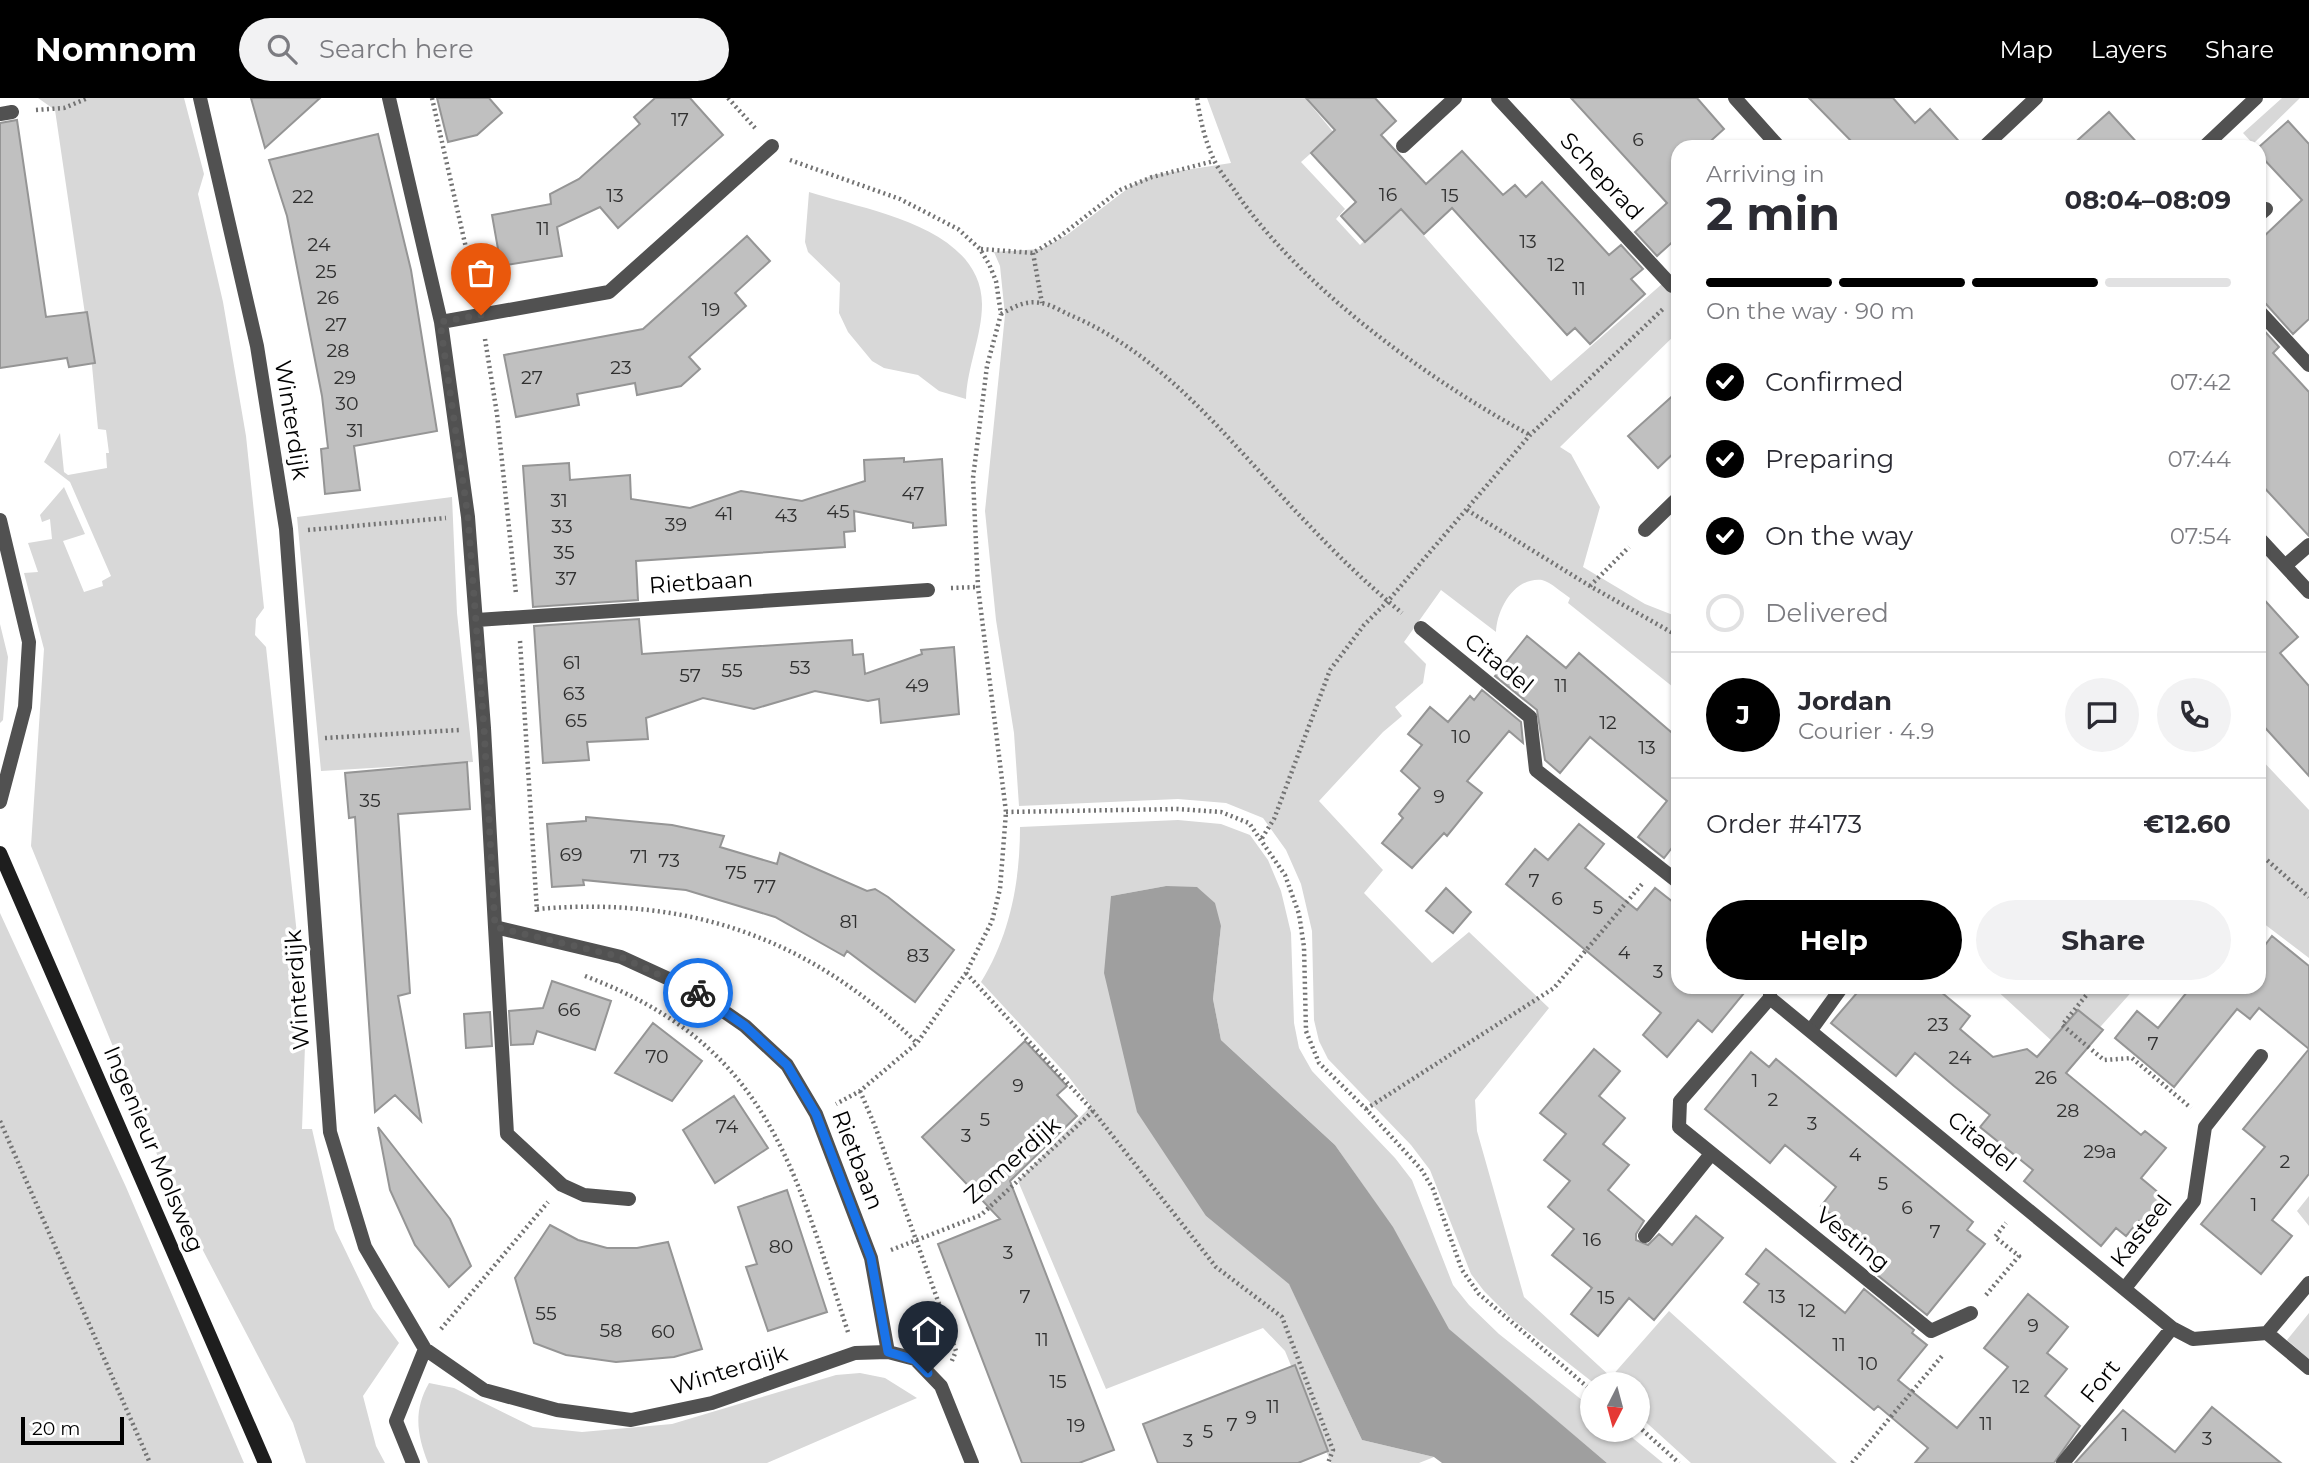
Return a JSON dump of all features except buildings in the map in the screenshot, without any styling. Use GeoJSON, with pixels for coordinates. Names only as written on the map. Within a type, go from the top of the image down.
{"type":"FeatureCollection","features":[{"type":"Feature","properties":{"kind":"main road","name":"Ingenieur Molsweg"},"geometry":{"type":"LineString","coordinates":[[0,853],[265,1463]]}},
{"type":"Feature","properties":{"kind":"street","name":"Winterdijk"},"geometry":{"type":"LineString","coordinates":[[200,98],[257,346],[286,529],[330,1132],[365,1247],[425,1349],[484,1390],[557,1410],[631,1420],[712,1403],[855,1353],[888,1352],[915,1360],[941,1387]]}},
{"type":"Feature","properties":{"kind":"street"},"geometry":{"type":"LineString","coordinates":[[389,98],[440,322],[468,517],[484,728],[507,1134],[562,1185],[584,1195],[629,1199]]}},
{"type":"Feature","properties":{"kind":"street"},"geometry":{"type":"LineString","coordinates":[[1402,145],[1455,98]]}},
{"type":"Feature","properties":{"kind":"street","name":"Scheprad"},"geometry":{"type":"LineString","coordinates":[[1499,98],[1671,285]]}},
{"type":"Feature","properties":{"kind":"street"},"geometry":{"type":"LineString","coordinates":[[1735,98],[1773,140]]}},
{"type":"Feature","properties":{"kind":"street"},"geometry":{"type":"LineString","coordinates":[[1991,140],[2036,98]]}},
{"type":"Feature","properties":{"kind":"street"},"geometry":{"type":"LineString","coordinates":[[2211,140],[2256,98]]}},
{"type":"Feature","properties":{"kind":"street"},"geometry":{"type":"LineString","coordinates":[[440,322],[609,292],[772,146]]}},
{"type":"Feature","properties":{"kind":"street"},"geometry":{"type":"LineString","coordinates":[[2266,319],[2309,365]]}},
{"type":"Feature","properties":{"kind":"street"},"geometry":{"type":"LineString","coordinates":[[1645,530],[1671,505]]}},
{"type":"Feature","properties":{"kind":"street"},"geometry":{"type":"LineString","coordinates":[[0,520],[29,642],[25,707],[0,802]]}},
{"type":"Feature","properties":{"kind":"street"},"geometry":{"type":"LineString","coordinates":[[2266,544],[2309,592]]}},
{"type":"Feature","properties":{"kind":"street"},"geometry":{"type":"LineString","coordinates":[[2286,565],[2309,545]]}},
{"type":"Feature","properties":{"kind":"street","name":"Rietbaan"},"geometry":{"type":"LineString","coordinates":[[477,620],[929,590]]}},
{"type":"Feature","properties":{"kind":"street","name":"Citadel"},"geometry":{"type":"LineString","coordinates":[[1421,628],[1530,717],[1536,770],[1671,876]]}},
{"type":"Feature","properties":{"kind":"street","name":"Rietbaan"},"geometry":{"type":"LineString","coordinates":[[495,927],[621,957],[693,990],[745,1026],[787,1065],[816,1114],[871,1258],[888,1352]]}},
{"type":"Feature","properties":{"kind":"street","name":"Vesting"},"geometry":{"type":"LineString","coordinates":[[1769,994],[1680,1101],[1679,1127],[1931,1331]]}},
{"type":"Feature","properties":{"kind":"street","name":"Citadel"},"geometry":{"type":"LineString","coordinates":[[1771,994],[1811,1030],[2172,1328]]}},
{"type":"Feature","properties":{"kind":"street"},"geometry":{"type":"LineString","coordinates":[[1811,1030],[1837,994]]}},
{"type":"Feature","properties":{"kind":"street","name":"Kasteel"},"geometry":{"type":"LineString","coordinates":[[2125,1288],[2194,1201],[2205,1127],[2261,1056]]}},
{"type":"Feature","properties":{"kind":"street"},"geometry":{"type":"LineString","coordinates":[[1645,1236],[1711,1154]]}},
{"type":"Feature","properties":{"kind":"street"},"geometry":{"type":"LineString","coordinates":[[2267,1333],[2309,1283]]}},
{"type":"Feature","properties":{"kind":"street"},"geometry":{"type":"LineString","coordinates":[[1931,1331],[1971,1313]]}},
{"type":"Feature","properties":{"kind":"street"},"geometry":{"type":"LineString","coordinates":[[2172,1328],[2193,1339],[2267,1333],[2309,1368]]}},
{"type":"Feature","properties":{"kind":"street","name":"Fort"},"geometry":{"type":"LineString","coordinates":[[2063,1463],[2172,1328]]}},
{"type":"Feature","properties":{"kind":"street"},"geometry":{"type":"LineString","coordinates":[[413,1463],[396,1421],[425,1349]]}},
{"type":"Feature","properties":{"kind":"street"},"geometry":{"type":"LineString","coordinates":[[941,1387],[972,1463]]}},
{"type":"Feature","properties":{"kind":"path"},"geometry":{"type":"LineString","coordinates":[[6,113],[64,108],[88,98]]}},
{"type":"Feature","properties":{"kind":"path"},"geometry":{"type":"LineString","coordinates":[[432,98],[463,223],[481,315],[500,439],[518,617],[539,938]]}},
{"type":"Feature","properties":{"kind":"path"},"geometry":{"type":"LineString","coordinates":[[728,98],[772,146],[794,163],[900,199],[958,229],[980,249],[996,281],[1001,314],[985,377],[973,478],[978,586],[1006,812],[1000,889],[992,921],[966,973],[917,1043],[860,1091],[816,1114]]}},
{"type":"Feature","properties":{"kind":"path"},"geometry":{"type":"LineString","coordinates":[[1197,98],[1199,116],[1214,162],[1246,208],[1283,251],[1348,309],[1457,392],[1530,435]]}},
{"type":"Feature","properties":{"kind":"path"},"geometry":{"type":"LineString","coordinates":[[980,249],[1033,253],[1059,237],[1120,190],[1152,177],[1214,162]]}},
{"type":"Feature","properties":{"kind":"path"},"geometry":{"type":"LineString","coordinates":[[1033,253],[1042,303]]}},
{"type":"Feature","properties":{"kind":"path"},"geometry":{"type":"LineString","coordinates":[[1262,838],[1274,820],[1330,670],[1364,625],[1388,601],[1530,435],[1669,303],[1671,292]]}},
{"type":"Feature","properties":{"kind":"path"},"geometry":{"type":"LineString","coordinates":[[1001,314],[1023,302],[1042,303],[1094,325],[1158,369],[1337,555],[1388,601]]}},
{"type":"Feature","properties":{"kind":"path"},"geometry":{"type":"LineString","coordinates":[[1466,510],[1671,632]]}},
{"type":"Feature","properties":{"kind":"path"},"geometry":{"type":"LineString","coordinates":[[302,530],[468,517]]}},
{"type":"Feature","properties":{"kind":"path"},"geometry":{"type":"LineString","coordinates":[[1590,586],[1645,530]]}},
{"type":"Feature","properties":{"kind":"path"},"geometry":{"type":"LineString","coordinates":[[317,738],[484,728]]}},
{"type":"Feature","properties":{"kind":"path"},"geometry":{"type":"LineString","coordinates":[[1006,812],[1178,809],[1221,812],[1249,823],[1262,838],[1285,875],[1298,914],[1304,947],[1306,1031],[1318,1063],[1366,1109],[1421,1169],[1433,1189],[1462,1270],[1479,1294],[1580,1381]]}},
{"type":"Feature","properties":{"kind":"path"},"geometry":{"type":"LineString","coordinates":[[2266,859],[2309,897]]}},
{"type":"Feature","properties":{"kind":"path"},"geometry":{"type":"LineString","coordinates":[[1366,1109],[1554,988],[1657,865]]}},
{"type":"Feature","properties":{"kind":"path"},"geometry":{"type":"LineString","coordinates":[[537,909],[591,905],[665,910],[748,932],[786,947],[856,989],[917,1043]]}},
{"type":"Feature","properties":{"kind":"path"},"geometry":{"type":"LineString","coordinates":[[577,973],[617,989],[655,1009],[690,1033],[717,1057],[763,1112],[796,1176],[855,1353]]}},
{"type":"Feature","properties":{"kind":"path"},"geometry":{"type":"LineString","coordinates":[[966,973],[1093,1111],[1216,1267],[1282,1317],[1333,1450],[1328,1463]]}},
{"type":"Feature","properties":{"kind":"path"},"geometry":{"type":"LineString","coordinates":[[2087,994],[2062,1025],[2104,1060],[2132,1058],[2209,1122]]}},
{"type":"Feature","properties":{"kind":"path"},"geometry":{"type":"LineString","coordinates":[[860,1091],[956,1351],[941,1387]]}},
{"type":"Feature","properties":{"kind":"path","name":"Zomerdijk"},"geometry":{"type":"LineString","coordinates":[[871,1258],[981,1215],[1093,1111]]}},
{"type":"Feature","properties":{"kind":"path"},"geometry":{"type":"LineString","coordinates":[[0,1121],[150,1463]]}},
{"type":"Feature","properties":{"kind":"path"},"geometry":{"type":"LineString","coordinates":[[425,1349],[562,1185]]}},
{"type":"Feature","properties":{"kind":"path"},"geometry":{"type":"LineString","coordinates":[[1971,1313],[2019,1256],[1995,1237],[2023,1204]]}},
{"type":"Feature","properties":{"kind":"path"},"geometry":{"type":"LineString","coordinates":[[1852,1463],[1942,1356],[1931,1331]]}},
{"type":"Feature","properties":{"kind":"path"},"geometry":{"type":"LineString","coordinates":[[1650,1437],[1679,1463]]}},
{"type":"Feature","properties":{"kind":"shaded area"},"geometry":{"type":"Polygon","coordinates":[[[38,98],[184,98],[204,174],[198,194],[223,302],[246,436],[264,608],[256,619],[255,635],[266,647],[306,1018],[302,1129],[312,1129],[335,1229],[373,1308],[399,1343],[363,1396],[376,1446],[385,1463],[306,1463],[293,1423],[172,1191],[31,846],[44,649],[24,573],[38,572],[28,543],[52,539],[50,519],[42,522],[40,515],[64,487],[85,534],[63,541],[84,592],[103,586],[102,581],[111,576],[70,482],[44,462],[60,433],[64,472],[68,475],[107,468],[106,453],[109,453],[106,430],[98,429],[91,355],[55,110],[38,98]]]}},
{"type":"Feature","properties":{"kind":"shaded area"},"geometry":{"type":"Polygon","coordinates":[[[1207,98],[1305,98],[1334,133],[1301,162],[1345,209],[1336,219],[1360,245],[1399,207],[1551,381],[1671,276],[1671,339],[1560,447],[1571,454],[1600,507],[1583,567],[1645,604],[1671,614],[1671,685],[1568,603],[1570,598],[1545,581],[1532,580],[1515,589],[1500,614],[1496,632],[1441,590],[1404,642],[1426,664],[1423,683],[1395,707],[1402,716],[1383,732],[1319,801],[1383,870],[1364,893],[1432,963],[1469,932],[1549,1008],[1475,1100],[1477,1131],[1524,1297],[1606,1372],[1580,1372],[1512,1319],[1484,1291],[1471,1274],[1430,1170],[1411,1145],[1328,1059],[1319,1041],[1314,1020],[1312,931],[1301,884],[1286,850],[1263,818],[1226,803],[1178,799],[1019,806],[1014,733],[996,620],[985,511],[1005,315],[1000,266],[994,252],[1041,249],[1067,235],[1131,186],[1153,175],[1231,163],[1207,98]]]}},
{"type":"Feature","properties":{"kind":"shaded area"},"geometry":{"type":"Polygon","coordinates":[[[2282,98],[2300,98],[2257,140],[2249,140],[2243,133],[2282,98]]]}},
{"type":"Feature","properties":{"kind":"shaded area"},"geometry":{"type":"Polygon","coordinates":[[[809,192],[916,225],[942,239],[962,256],[977,278],[982,304],[966,399],[939,391],[918,375],[884,368],[872,361],[848,332],[839,313],[840,283],[808,252],[805,242],[809,192]]]}},
{"type":"Feature","properties":{"kind":"shaded area"},"geometry":{"type":"Polygon","coordinates":[[[452,497],[457,613],[473,762],[321,771],[297,517],[452,497]]]}},
{"type":"Feature","properties":{"kind":"shaded area"},"geometry":{"type":"Polygon","coordinates":[[[0,624],[8,657],[3,720],[0,723],[0,624]]]}},
{"type":"Feature","properties":{"kind":"shaded area"},"geometry":{"type":"Polygon","coordinates":[[[2266,764],[2309,810],[2309,958],[2266,925],[2266,764]]]}},
{"type":"Feature","properties":{"kind":"shaded area"},"geometry":{"type":"Polygon","coordinates":[[[1178,820],[1221,824],[1250,835],[1268,860],[1281,891],[1291,933],[1294,1023],[1299,1048],[1312,1071],[1395,1158],[1412,1180],[1453,1285],[1469,1305],[1499,1334],[1580,1398],[1580,1440],[1448,1329],[1393,1228],[1335,1145],[1221,1040],[1213,999],[1221,926],[1166,886],[1111,896],[1206,1216],[1289,1283],[1362,1440],[1434,1457],[1419,1463],[1331,1463],[1285,1351],[1263,1328],[1106,1389],[1018,1181],[1091,1106],[1068,1076],[981,982],[999,946],[1011,908],[1018,868],[1020,827],[1178,820]]]}},
{"type":"Feature","properties":{"kind":"shaded area"},"geometry":{"type":"Polygon","coordinates":[[[1166,886],[1197,887],[1215,903],[1221,926],[1213,999],[1221,1040],[1335,1145],[1393,1227],[1449,1329],[1607,1463],[1442,1463],[1434,1457],[1362,1440],[1289,1284],[1206,1216],[1137,1112],[1104,973],[1111,896],[1166,886]]]}},
{"type":"Feature","properties":{"kind":"shaded area"},"geometry":{"type":"Polygon","coordinates":[[[0,913],[126,1187],[244,1463],[0,1463],[0,913]]]}},
{"type":"Feature","properties":{"kind":"shaded area"},"geometry":{"type":"Polygon","coordinates":[[[2001,994],[2130,994],[2076,1054],[2065,1053],[2001,994]]]}},
{"type":"Feature","properties":{"kind":"shaded area"},"geometry":{"type":"Polygon","coordinates":[[[2309,1196],[2309,1226],[2297,1211],[2309,1196]]]}},
{"type":"Feature","properties":{"kind":"shaded area"},"geometry":{"type":"Polygon","coordinates":[[[1669,1311],[1837,1463],[1691,1463],[1650,1426],[1650,1372],[1615,1372],[1669,1311]]]}},
{"type":"Feature","properties":{"kind":"shaded area"},"geometry":{"type":"Polygon","coordinates":[[[2309,1313],[2309,1359],[2287,1340],[2309,1313]]]}},
{"type":"Feature","properties":{"kind":"shaded area"},"geometry":{"type":"Polygon","coordinates":[[[860,1373],[885,1378],[917,1398],[767,1463],[428,1463],[419,1433],[421,1403],[429,1383],[454,1388],[533,1427],[582,1432],[672,1424],[836,1375],[860,1373]]]}},
{"type":"Feature","properties":{"kind":"shaded area"},"geometry":{"type":"Polygon","coordinates":[[[1582,1442],[1638,1442],[1663,1463],[1607,1463],[1582,1442]]]}},
{"type":"Feature","properties":{"kind":"way so far"},"geometry":{"type":"LineString","coordinates":[[481,315],[440,322],[468,517],[477,620],[495,927],[621,957],[698,993]]}},
{"type":"Feature","properties":{"kind":"route"},"geometry":{"type":"LineString","coordinates":[[698,993],[745,1026],[787,1065],[816,1114],[871,1258],[888,1352],[915,1360],[928,1373]]}}]}
